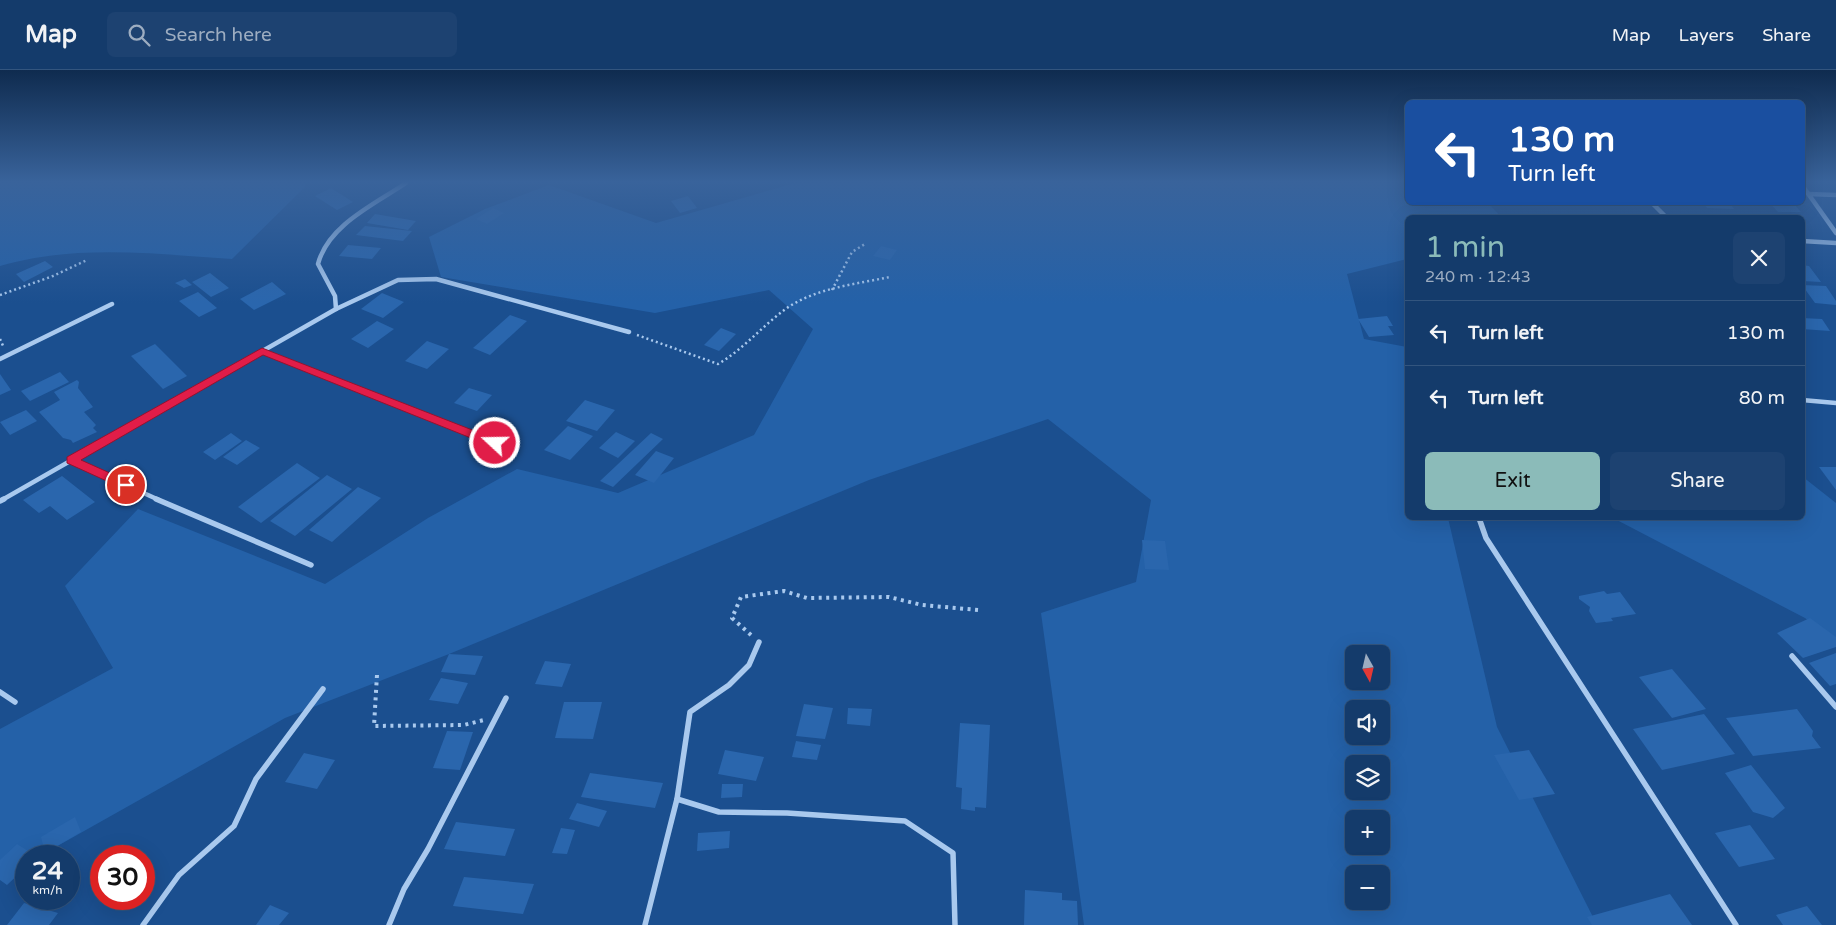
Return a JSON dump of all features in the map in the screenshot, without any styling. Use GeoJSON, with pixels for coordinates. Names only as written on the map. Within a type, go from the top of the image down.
{"type":"FeatureCollection","features":[{"type":"Feature","properties":{"kind":"street"},"geometry":{"type":"LineString","coordinates":[[336,308],[335,296],[318,264],[322,250],[333,236],[349,223]]}},
{"type":"Feature","properties":{"kind":"street"},"geometry":{"type":"LineString","coordinates":[[1829,223],[1836,234]]}},
{"type":"Feature","properties":{"kind":"street"},"geometry":{"type":"LineString","coordinates":[[1805,241],[1836,243]]}},
{"type":"Feature","properties":{"kind":"street"},"geometry":{"type":"LineString","coordinates":[[0,501],[336,308],[398,280],[409,278],[436,279],[629,332]]}},
{"type":"Feature","properties":{"kind":"street"},"geometry":{"type":"LineString","coordinates":[[0,359],[112,304]]}},
{"type":"Feature","properties":{"kind":"street"},"geometry":{"type":"LineString","coordinates":[[262,351],[495,443]]}},
{"type":"Feature","properties":{"kind":"street"},"geometry":{"type":"LineString","coordinates":[[1805,400],[1836,403]]}},
{"type":"Feature","properties":{"kind":"street"},"geometry":{"type":"LineString","coordinates":[[71,460],[198,518],[311,565]]}},
{"type":"Feature","properties":{"kind":"street"},"geometry":{"type":"LineString","coordinates":[[1480,520],[1486,538],[1736,925]]}},
{"type":"Feature","properties":{"kind":"street"},"geometry":{"type":"LineString","coordinates":[[645,925],[677,799],[690,712],[728,685],[749,665],[759,642]]}},
{"type":"Feature","properties":{"kind":"street"},"geometry":{"type":"LineString","coordinates":[[1792,656],[1836,707]]}},
{"type":"Feature","properties":{"kind":"street"},"geometry":{"type":"LineString","coordinates":[[143,925],[179,875],[234,826],[256,779],[323,689]]}},
{"type":"Feature","properties":{"kind":"street"},"geometry":{"type":"LineString","coordinates":[[0,692],[15,702]]}},
{"type":"Feature","properties":{"kind":"street"},"geometry":{"type":"LineString","coordinates":[[389,925],[404,889],[428,849],[506,698]]}},
{"type":"Feature","properties":{"kind":"street"},"geometry":{"type":"LineString","coordinates":[[677,799],[719,812],[787,813],[905,821],[953,853],[955,925]]}},
{"type":"Feature","properties":{"kind":"path"},"geometry":{"type":"LineString","coordinates":[[832,291],[852,252],[865,244]]}},
{"type":"Feature","properties":{"kind":"path"},"geometry":{"type":"LineString","coordinates":[[0,295],[53,276],[87,260]]}},
{"type":"Feature","properties":{"kind":"path"},"geometry":{"type":"LineString","coordinates":[[629,332],[667,344],[697,359],[718,364],[732,357],[788,307],[832,291],[890,276]]}},
{"type":"Feature","properties":{"kind":"path"},"geometry":{"type":"LineString","coordinates":[[759,642],[732,618],[741,598],[784,591],[807,598],[890,597],[922,606],[978,610]]}},
{"type":"Feature","properties":{"kind":"path"},"geometry":{"type":"LineString","coordinates":[[377,675],[374,726],[464,725],[497,716]]}},
{"type":"Feature","properties":{"kind":"shaded area"},"geometry":{"type":"Polygon","coordinates":[[[0,223],[269,223],[232,259],[115,252],[57,255],[28,259],[0,266],[0,223]]]}},
{"type":"Feature","properties":{"kind":"shaded area"},"geometry":{"type":"Polygon","coordinates":[[[457,223],[1405,223],[1405,260],[1347,274],[1364,339],[1405,347],[1405,520],[1448,520],[1497,727],[1597,925],[1084,925],[1041,613],[1136,582],[1151,500],[1048,419],[869,480],[449,654],[285,718],[59,845],[15,845],[15,869],[0,877],[0,729],[113,668],[65,586],[138,509],[325,584],[428,518],[517,469],[618,493],[754,435],[813,329],[769,290],[655,313],[441,277],[429,237],[457,223]]]}},
{"type":"Feature","properties":{"kind":"shaded area"},"geometry":{"type":"Polygon","coordinates":[[[1805,479],[1836,503],[1836,642],[1805,618],[1617,520],[1805,520],[1805,479]]]}},
{"type":"Feature","properties":{"kind":"building"},"geometry":{"type":"Polygon","coordinates":[[[367,223],[414,223],[408,230],[367,223]]]}},
{"type":"Feature","properties":{"kind":"building"},"geometry":{"type":"Polygon","coordinates":[[[365,226],[412,231],[403,241],[356,235],[365,226]]]}},
{"type":"Feature","properties":{"kind":"building"},"geometry":{"type":"Polygon","coordinates":[[[348,245],[381,248],[372,259],[339,256],[348,245]]]}},
{"type":"Feature","properties":{"kind":"building"},"geometry":{"type":"Polygon","coordinates":[[[881,246],[897,250],[890,260],[873,256],[881,246]]]}},
{"type":"Feature","properties":{"kind":"building"},"geometry":{"type":"Polygon","coordinates":[[[45,261],[53,267],[24,282],[16,274],[45,261]]]}},
{"type":"Feature","properties":{"kind":"building"},"geometry":{"type":"Polygon","coordinates":[[[1805,265],[1809,266],[1821,282],[1805,281],[1805,265]]]}},
{"type":"Feature","properties":{"kind":"building"},"geometry":{"type":"Polygon","coordinates":[[[210,273],[229,288],[211,297],[192,282],[210,273]]]}},
{"type":"Feature","properties":{"kind":"building"},"geometry":{"type":"Polygon","coordinates":[[[185,279],[192,285],[184,288],[175,283],[185,279]]]}},
{"type":"Feature","properties":{"kind":"building"},"geometry":{"type":"Polygon","coordinates":[[[272,282],[286,294],[254,310],[240,299],[272,282]]]}},
{"type":"Feature","properties":{"kind":"building"},"geometry":{"type":"Polygon","coordinates":[[[1805,285],[1826,286],[1836,301],[1836,305],[1815,303],[1805,289],[1805,285]]]}},
{"type":"Feature","properties":{"kind":"building"},"geometry":{"type":"Polygon","coordinates":[[[198,292],[217,308],[199,317],[179,301],[198,292]]]}},
{"type":"Feature","properties":{"kind":"building"},"geometry":{"type":"Polygon","coordinates":[[[382,293],[404,302],[383,318],[361,309],[382,293]]]}},
{"type":"Feature","properties":{"kind":"building"},"geometry":{"type":"Polygon","coordinates":[[[510,315],[527,321],[490,355],[473,348],[510,315]]]}},
{"type":"Feature","properties":{"kind":"building"},"geometry":{"type":"Polygon","coordinates":[[[1387,316],[1393,326],[1388,326],[1394,335],[1369,337],[1358,319],[1387,316]]]}},
{"type":"Feature","properties":{"kind":"building"},"geometry":{"type":"Polygon","coordinates":[[[1805,318],[1822,319],[1830,331],[1805,329],[1805,318]]]}},
{"type":"Feature","properties":{"kind":"building"},"geometry":{"type":"Polygon","coordinates":[[[377,321],[394,329],[368,348],[351,339],[377,321]]]}},
{"type":"Feature","properties":{"kind":"building"},"geometry":{"type":"Polygon","coordinates":[[[721,328],[736,334],[719,351],[704,345],[721,328]]]}},
{"type":"Feature","properties":{"kind":"building"},"geometry":{"type":"Polygon","coordinates":[[[427,341],[449,349],[427,369],[405,361],[427,341]]]}},
{"type":"Feature","properties":{"kind":"building"},"geometry":{"type":"Polygon","coordinates":[[[155,344],[187,376],[163,389],[131,356],[155,344]]]}},
{"type":"Feature","properties":{"kind":"building"},"geometry":{"type":"Polygon","coordinates":[[[60,372],[69,382],[30,401],[21,391],[60,372]]]}},
{"type":"Feature","properties":{"kind":"building"},"geometry":{"type":"Polygon","coordinates":[[[0,374],[11,390],[0,395],[0,374]]]}},
{"type":"Feature","properties":{"kind":"building"},"geometry":{"type":"Polygon","coordinates":[[[77,380],[79,382],[78,388],[93,407],[84,412],[96,425],[93,428],[97,432],[73,443],[71,440],[63,438],[39,412],[60,400],[54,392],[77,380]]]}},
{"type":"Feature","properties":{"kind":"building"},"geometry":{"type":"Polygon","coordinates":[[[469,388],[492,395],[477,411],[454,403],[469,388]]]}},
{"type":"Feature","properties":{"kind":"building"},"geometry":{"type":"Polygon","coordinates":[[[585,400],[615,410],[597,431],[566,421],[585,400]]]}},
{"type":"Feature","properties":{"kind":"building"},"geometry":{"type":"Polygon","coordinates":[[[26,410],[37,421],[10,435],[0,422],[26,410]]]}},
{"type":"Feature","properties":{"kind":"building"},"geometry":{"type":"Polygon","coordinates":[[[568,426],[593,436],[570,460],[544,450],[568,426]]]}},
{"type":"Feature","properties":{"kind":"building"},"geometry":{"type":"Polygon","coordinates":[[[616,432],[635,441],[618,458],[599,448],[616,432]]]}},
{"type":"Feature","properties":{"kind":"building"},"geometry":{"type":"Polygon","coordinates":[[[231,433],[242,441],[215,460],[203,452],[231,433]]]}},
{"type":"Feature","properties":{"kind":"building"},"geometry":{"type":"Polygon","coordinates":[[[651,433],[663,439],[613,487],[600,481],[651,433]]]}},
{"type":"Feature","properties":{"kind":"building"},"geometry":{"type":"Polygon","coordinates":[[[246,440],[260,448],[237,465],[223,457],[246,440]]]}},
{"type":"Feature","properties":{"kind":"building"},"geometry":{"type":"Polygon","coordinates":[[[656,451],[674,458],[654,483],[635,475],[656,451]]]}},
{"type":"Feature","properties":{"kind":"building"},"geometry":{"type":"Polygon","coordinates":[[[297,463],[320,478],[261,523],[238,507],[297,463]]]}},
{"type":"Feature","properties":{"kind":"building"},"geometry":{"type":"Polygon","coordinates":[[[1819,467],[1836,467],[1836,490],[1819,467]]]}},
{"type":"Feature","properties":{"kind":"building"},"geometry":{"type":"Polygon","coordinates":[[[327,475],[352,489],[295,536],[270,521],[327,475]]]}},
{"type":"Feature","properties":{"kind":"building"},"geometry":{"type":"Polygon","coordinates":[[[62,476],[95,502],[67,520],[50,506],[39,513],[23,500],[62,476]]]}},
{"type":"Feature","properties":{"kind":"building"},"geometry":{"type":"Polygon","coordinates":[[[358,487],[381,498],[332,542],[309,530],[358,487]]]}},
{"type":"Feature","properties":{"kind":"building"},"geometry":{"type":"Polygon","coordinates":[[[1142,540],[1165,541],[1169,570],[1145,569],[1142,540]]]}},
{"type":"Feature","properties":{"kind":"building"},"geometry":{"type":"Polygon","coordinates":[[[1604,591],[1607,594],[1620,592],[1636,614],[1611,618],[1613,621],[1596,623],[1589,611],[1590,607],[1579,599],[1579,596],[1604,591]]]}},
{"type":"Feature","properties":{"kind":"building"},"geometry":{"type":"Polygon","coordinates":[[[1810,618],[1836,637],[1836,647],[1803,658],[1777,633],[1810,618]]]}},
{"type":"Feature","properties":{"kind":"building"},"geometry":{"type":"Polygon","coordinates":[[[1836,653],[1836,684],[1830,686],[1809,663],[1836,653]]]}},
{"type":"Feature","properties":{"kind":"building"},"geometry":{"type":"Polygon","coordinates":[[[449,654],[483,656],[475,675],[441,672],[449,654]]]}},
{"type":"Feature","properties":{"kind":"building"},"geometry":{"type":"Polygon","coordinates":[[[545,661],[571,664],[562,687],[535,684],[545,661]]]}},
{"type":"Feature","properties":{"kind":"building"},"geometry":{"type":"Polygon","coordinates":[[[1672,669],[1706,709],[1672,718],[1639,677],[1672,669]]]}},
{"type":"Feature","properties":{"kind":"building"},"geometry":{"type":"Polygon","coordinates":[[[441,678],[468,683],[458,704],[429,700],[441,678]]]}},
{"type":"Feature","properties":{"kind":"building"},"geometry":{"type":"Polygon","coordinates":[[[564,702],[602,702],[593,739],[555,738],[564,702]]]}},
{"type":"Feature","properties":{"kind":"building"},"geometry":{"type":"Polygon","coordinates":[[[804,704],[833,708],[825,739],[796,736],[804,704]]]}},
{"type":"Feature","properties":{"kind":"building"},"geometry":{"type":"Polygon","coordinates":[[[848,708],[872,709],[870,726],[847,724],[848,708]]]}},
{"type":"Feature","properties":{"kind":"building"},"geometry":{"type":"Polygon","coordinates":[[[1797,709],[1813,731],[1812,736],[1821,748],[1753,756],[1726,718],[1797,709]]]}},
{"type":"Feature","properties":{"kind":"building"},"geometry":{"type":"Polygon","coordinates":[[[1704,714],[1735,754],[1662,770],[1633,729],[1704,714]]]}},
{"type":"Feature","properties":{"kind":"building"},"geometry":{"type":"Polygon","coordinates":[[[960,723],[990,725],[986,808],[975,807],[975,811],[961,809],[962,788],[956,787],[960,723]]]}},
{"type":"Feature","properties":{"kind":"building"},"geometry":{"type":"Polygon","coordinates":[[[447,731],[473,732],[460,770],[433,768],[447,731]]]}},
{"type":"Feature","properties":{"kind":"building"},"geometry":{"type":"Polygon","coordinates":[[[796,741],[821,745],[817,760],[792,757],[796,741]]]}},
{"type":"Feature","properties":{"kind":"building"},"geometry":{"type":"Polygon","coordinates":[[[725,750],[764,757],[756,781],[718,774],[725,750]]]}},
{"type":"Feature","properties":{"kind":"building"},"geometry":{"type":"Polygon","coordinates":[[[1529,750],[1555,794],[1519,800],[1494,755],[1529,750]]]}},
{"type":"Feature","properties":{"kind":"building"},"geometry":{"type":"Polygon","coordinates":[[[304,753],[335,760],[317,789],[285,782],[304,753]]]}},
{"type":"Feature","properties":{"kind":"building"},"geometry":{"type":"Polygon","coordinates":[[[1751,765],[1785,808],[1773,818],[1753,812],[1725,773],[1751,765]]]}},
{"type":"Feature","properties":{"kind":"building"},"geometry":{"type":"Polygon","coordinates":[[[590,773],[663,783],[655,808],[581,797],[590,773]]]}},
{"type":"Feature","properties":{"kind":"building"},"geometry":{"type":"Polygon","coordinates":[[[722,784],[743,784],[742,797],[721,798],[722,784]]]}},
{"type":"Feature","properties":{"kind":"building"},"geometry":{"type":"Polygon","coordinates":[[[577,803],[607,811],[599,827],[569,819],[577,803]]]}},
{"type":"Feature","properties":{"kind":"building"},"geometry":{"type":"Polygon","coordinates":[[[75,817],[81,832],[59,845],[43,845],[41,837],[75,817]]]}},
{"type":"Feature","properties":{"kind":"building"},"geometry":{"type":"Polygon","coordinates":[[[456,822],[515,829],[505,856],[444,849],[456,822]]]}},
{"type":"Feature","properties":{"kind":"building"},"geometry":{"type":"Polygon","coordinates":[[[1750,825],[1775,859],[1739,867],[1715,833],[1750,825]]]}},
{"type":"Feature","properties":{"kind":"building"},"geometry":{"type":"Polygon","coordinates":[[[561,828],[575,830],[567,854],[552,853],[561,828]]]}},
{"type":"Feature","properties":{"kind":"building"},"geometry":{"type":"Polygon","coordinates":[[[730,831],[729,848],[697,851],[698,833],[730,831]]]}},
{"type":"Feature","properties":{"kind":"building"},"geometry":{"type":"Polygon","coordinates":[[[15,846],[15,877],[7,885],[0,880],[0,860],[15,846]]]}},
{"type":"Feature","properties":{"kind":"building"},"geometry":{"type":"Polygon","coordinates":[[[464,877],[534,884],[523,914],[453,906],[464,877]]]}},
{"type":"Feature","properties":{"kind":"building"},"geometry":{"type":"Polygon","coordinates":[[[1025,890],[1062,893],[1062,900],[1077,901],[1078,925],[1024,925],[1025,890]]]}},
{"type":"Feature","properties":{"kind":"building"},"geometry":{"type":"Polygon","coordinates":[[[1670,894],[1692,925],[1592,925],[1587,917],[1670,894]]]}},
{"type":"Feature","properties":{"kind":"building"},"geometry":{"type":"Polygon","coordinates":[[[270,905],[289,913],[279,925],[256,925],[270,905]]]}},
{"type":"Feature","properties":{"kind":"building"},"geometry":{"type":"Polygon","coordinates":[[[1807,906],[1822,925],[1783,925],[1776,915],[1807,906]]]}},
{"type":"Feature","properties":{"kind":"building"},"geometry":{"type":"Polygon","coordinates":[[[19,910],[48,910],[58,913],[49,925],[7,925],[19,910]]]}},
{"type":"Feature","properties":{"kind":"route"},"geometry":{"type":"LineString","coordinates":[[126,485],[71,460],[262,351],[495,443]]}}]}
